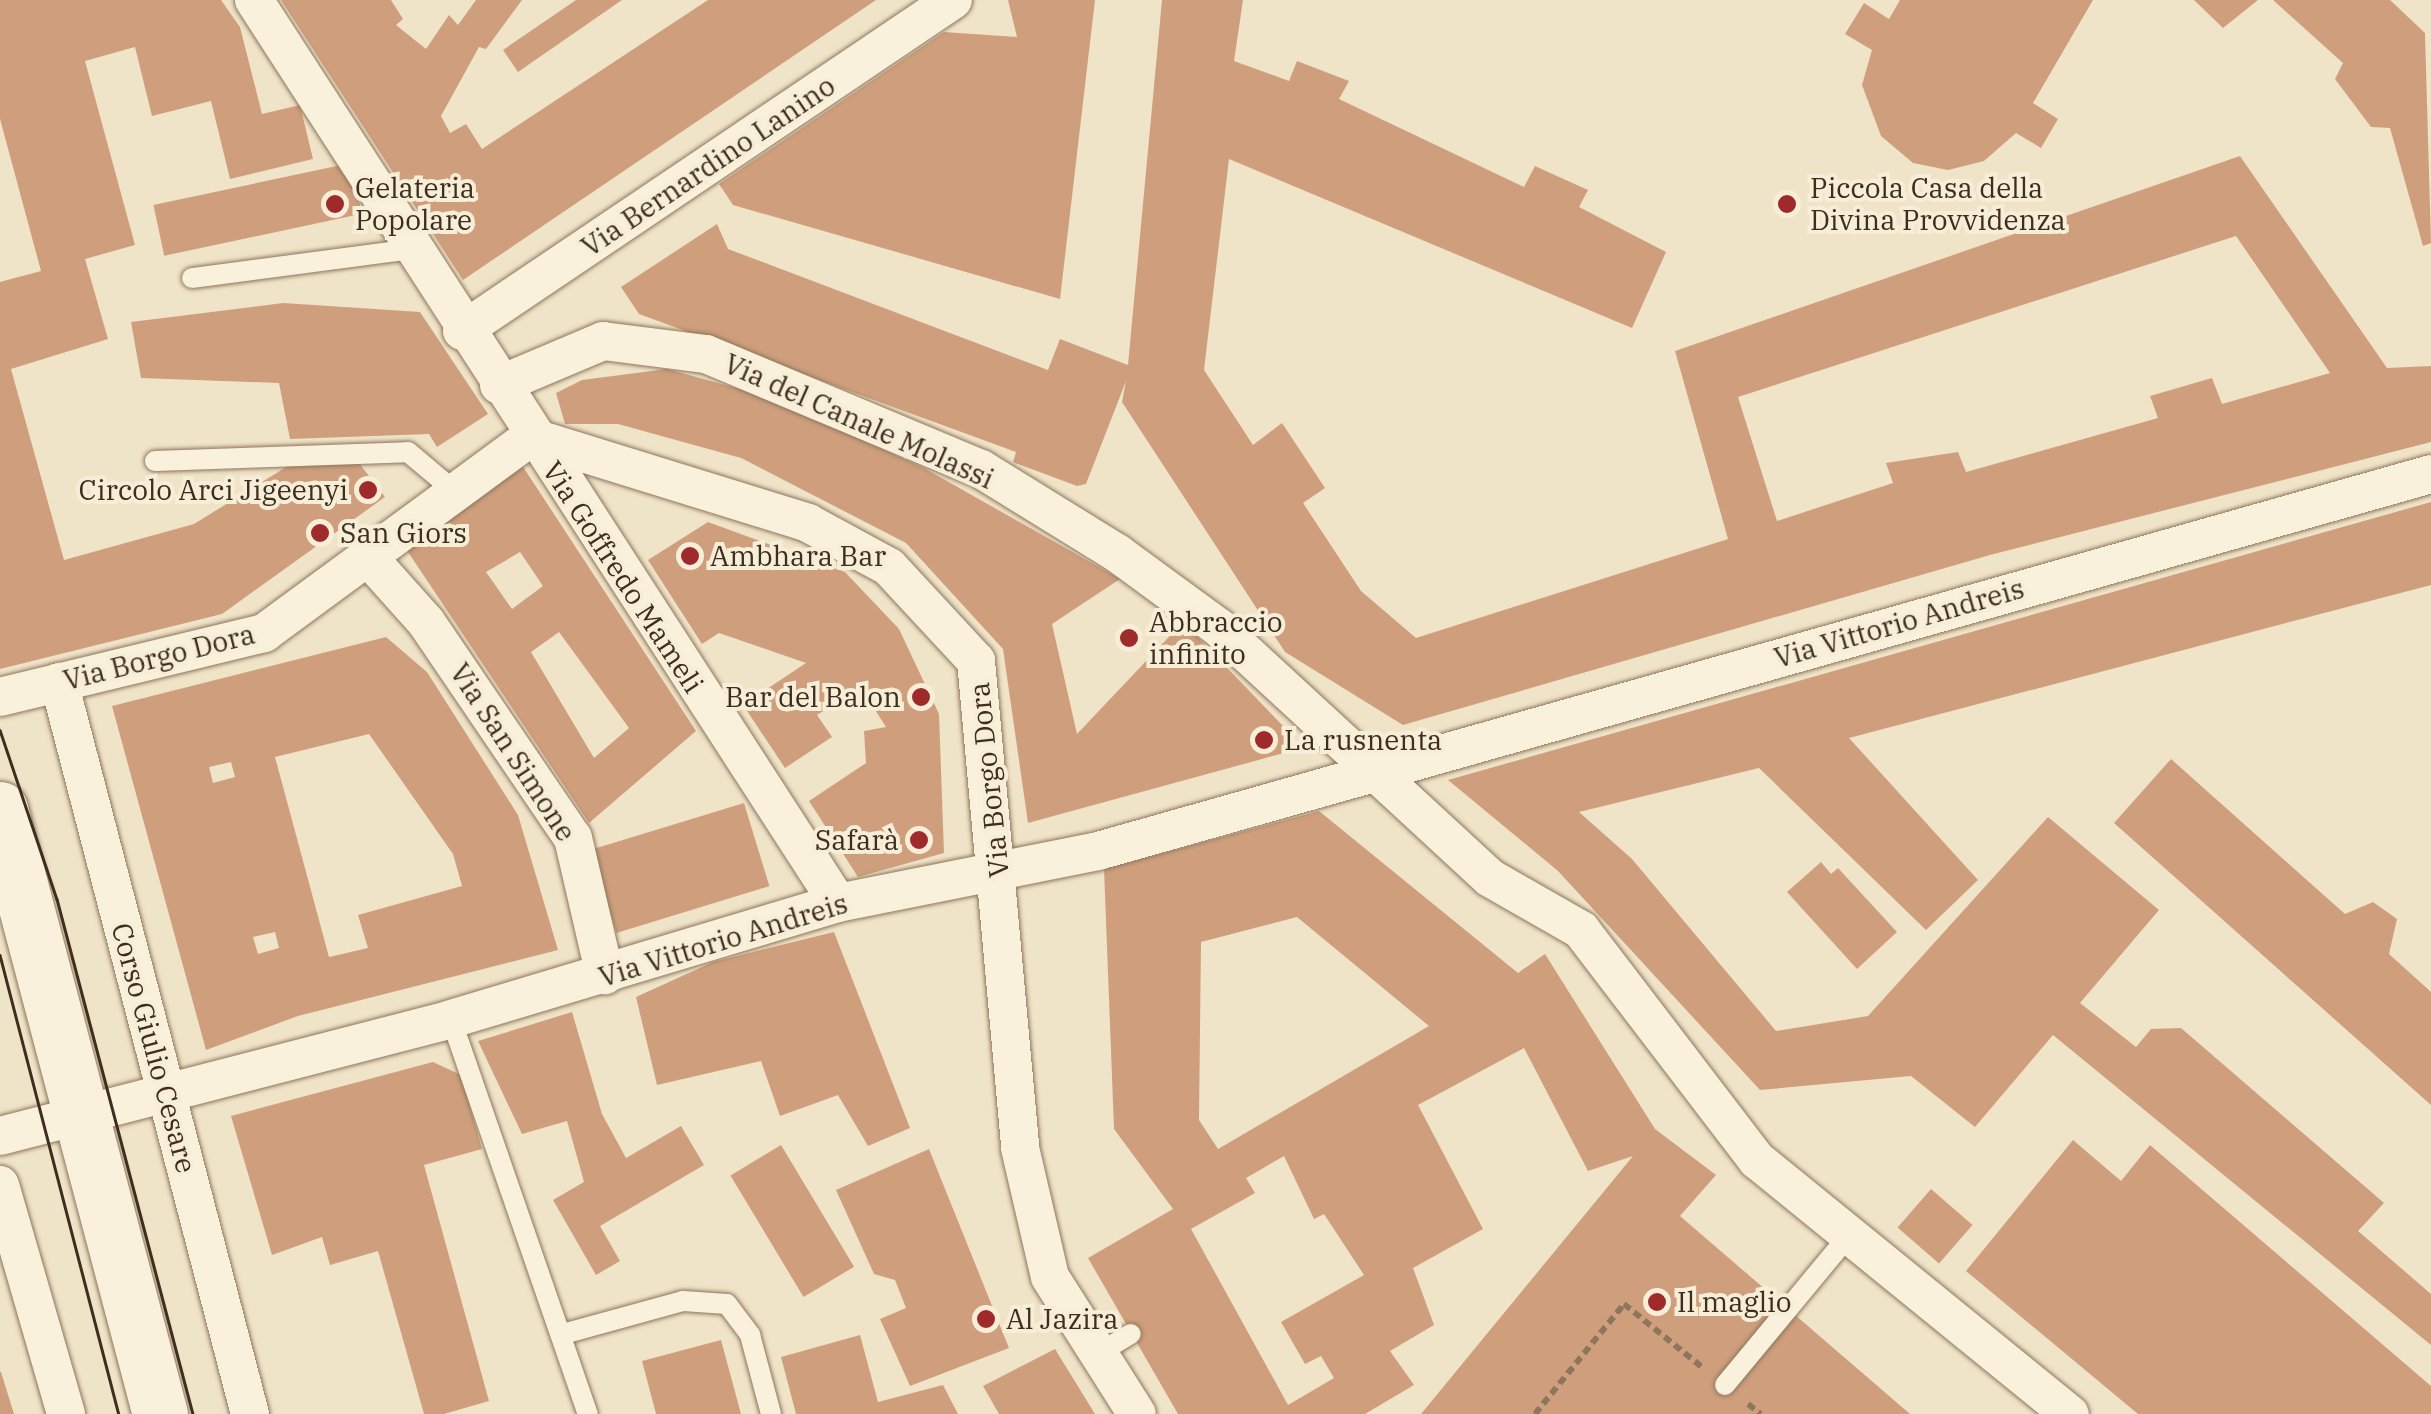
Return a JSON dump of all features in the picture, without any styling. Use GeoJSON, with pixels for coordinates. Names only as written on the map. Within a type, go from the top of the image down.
{"type":"FeatureCollection","features":[{"type":"Feature","properties":{"kind":"street","name":"Via Goffredo Mameli"},"geometry":{"type":"LineString","coordinates":[[254,0],[462,331],[838,903]]}},
{"type":"Feature","properties":{"kind":"street","name":"Via Bernardino Lanino"},"geometry":{"type":"LineString","coordinates":[[462,331],[954,0]]}},
{"type":"Feature","properties":{"kind":"street","name":"Via del Canale Molassi"},"geometry":{"type":"LineString","coordinates":[[499,385],[603,341],[706,354],[980,469],[1218,627],[1366,772]]}},
{"type":"Feature","properties":{"kind":"street","name":"Via Borgo Dora"},"geometry":{"type":"LineString","coordinates":[[0,697],[264,633],[452,490],[531,436],[808,523],[889,567],[976,661],[999,865],[1020,1148],[1050,1277],[1137,1414]]}},
{"type":"Feature","properties":{"kind":"street","name":"Via Vittorio Andreis"},"geometry":{"type":"LineString","coordinates":[[0,1136],[452,1020],[838,903],[999,865],[1098,851],[1366,772],[2431,474]]}},
{"type":"Feature","properties":{"kind":"street","name":"Via San Simone"},"geometry":{"type":"LineString","coordinates":[[367,556],[426,622],[574,838],[605,975]]}},
{"type":"Feature","properties":{"kind":"street","name":"Corso Giulio Cesare"},"geometry":{"type":"LineString","coordinates":[[59,682],[250,1414]]}},
{"type":"Feature","properties":{"kind":"street"},"geometry":{"type":"LineString","coordinates":[[1366,772],[1490,878],[1580,930],[1757,1160],[2070,1414]]}},
{"type":"Feature","properties":{"kind":"street"},"geometry":{"type":"LineString","coordinates":[[0,809],[160,1414]]}},
{"type":"Feature","properties":{"kind":"street"},"geometry":{"type":"LineString","coordinates":[[0,1185],[66,1414]]}},
{"type":"Feature","properties":{"kind":"lane"},"geometry":{"type":"LineString","coordinates":[[192,278],[411,249]]}},
{"type":"Feature","properties":{"kind":"lane"},"geometry":{"type":"LineString","coordinates":[[155,461],[408,452],[452,490]]}},
{"type":"Feature","properties":{"kind":"lane"},"geometry":{"type":"LineString","coordinates":[[452,1020],[588,1414]]}},
{"type":"Feature","properties":{"kind":"lane"},"geometry":{"type":"LineString","coordinates":[[1725,1385],[1850,1234]]}},
{"type":"Feature","properties":{"kind":"lane"},"geometry":{"type":"LineString","coordinates":[[563,1334],[683,1302],[727,1304],[750,1335],[771,1414]]}},
{"type":"Feature","properties":{"kind":"lane"},"geometry":{"type":"LineString","coordinates":[[1098,1354],[1131,1334]]}},
{"type":"Feature","properties":{"kind":"path"},"geometry":{"type":"LineString","coordinates":[[1535,1414],[1624,1304],[1760,1414]]}},
{"type":"Feature","properties":{"kind":"building"},"geometry":{"type":"Polygon","coordinates":[[[0,0],[221,0],[240,27],[262,114],[300,105],[313,159],[230,179],[211,101],[152,116],[135,47],[85,61],[135,245],[85,259],[108,339],[11,369],[64,560],[194,524],[291,464],[359,463],[385,497],[222,614],[0,669],[0,282],[41,271],[0,119],[0,0]]]}},
{"type":"Feature","properties":{"kind":"building"},"geometry":{"type":"Polygon","coordinates":[[[281,0],[391,0],[403,19],[396,25],[426,49],[449,15],[458,25],[476,0],[522,0],[486,49],[479,47],[441,116],[450,133],[466,124],[482,149],[708,0],[876,0],[463,280],[281,0]]]}},
{"type":"Feature","properties":{"kind":"building"},"geometry":{"type":"Polygon","coordinates":[[[576,0],[622,0],[518,72],[503,50],[576,0]]]}},
{"type":"Feature","properties":{"kind":"building"},"geometry":{"type":"Polygon","coordinates":[[[1008,0],[1095,0],[1060,299],[733,205],[719,184],[944,32],[1017,37],[1008,0]]]}},
{"type":"Feature","properties":{"kind":"building"},"geometry":{"type":"Polygon","coordinates":[[[1162,0],[1243,0],[1234,61],[1289,81],[1297,61],[1349,81],[1339,99],[1524,187],[1535,166],[1588,190],[1579,207],[1666,252],[1632,328],[1229,159],[1204,370],[1253,445],[1282,423],[1325,488],[1303,503],[1361,591],[1416,638],[1728,539],[1675,351],[2240,156],[2387,368],[2431,366],[2431,442],[1990,555],[1403,725],[1285,652],[1122,402],[1126,381],[1086,484],[1077,486],[1013,462],[1016,452],[639,314],[621,287],[717,224],[728,249],[1048,370],[1060,339],[1128,365],[1162,0]],[[2236,236],[1738,397],[1777,521],[1893,483],[1886,463],[1958,452],[1966,472],[2158,418],[2150,396],[2212,378],[2222,404],[2330,373],[2236,236]]]}},
{"type":"Feature","properties":{"kind":"building"},"geometry":{"type":"Polygon","coordinates":[[[1900,0],[2093,0],[2033,103],[2058,119],[2041,148],[2016,133],[1984,161],[1948,170],[1913,163],[1881,136],[1862,85],[1872,50],[1845,34],[1864,3],[1889,19],[1900,0]]]}},
{"type":"Feature","properties":{"kind":"building"},"geometry":{"type":"Polygon","coordinates":[[[2194,0],[2258,0],[2223,28],[2194,0]]]}},
{"type":"Feature","properties":{"kind":"building"},"geometry":{"type":"Polygon","coordinates":[[[2273,0],[2390,0],[2425,33],[2431,243],[2423,246],[2390,128],[2371,127],[2335,79],[2343,63],[2273,0]]]}},
{"type":"Feature","properties":{"kind":"building"},"geometry":{"type":"Polygon","coordinates":[[[351,163],[362,214],[164,256],[153,205],[351,163]]]}},
{"type":"Feature","properties":{"kind":"building"},"geometry":{"type":"Polygon","coordinates":[[[283,303],[420,312],[488,414],[437,447],[429,434],[290,439],[279,383],[141,378],[131,322],[283,303]]]}},
{"type":"Feature","properties":{"kind":"building"},"geometry":{"type":"Polygon","coordinates":[[[667,369],[765,396],[924,468],[1120,579],[1052,624],[1077,734],[1183,622],[1285,728],[1284,753],[1028,823],[1003,649],[906,543],[741,458],[618,424],[565,424],[556,393],[582,380],[667,369]]]}},
{"type":"Feature","properties":{"kind":"building"},"geometry":{"type":"Polygon","coordinates":[[[516,456],[696,731],[589,823],[400,540],[516,456]],[[520,552],[486,572],[512,609],[543,586],[520,552]],[[559,632],[531,652],[594,758],[629,728],[559,632]]]}},
{"type":"Feature","properties":{"kind":"building"},"geometry":{"type":"Polygon","coordinates":[[[2431,502],[2431,585],[1849,738],[1978,880],[1926,930],[1759,768],[1579,812],[1632,859],[1776,1031],[1868,1016],[2048,817],[2159,910],[2080,1003],[2136,1047],[2151,1029],[2181,1028],[2384,1203],[2358,1231],[2431,1294],[2431,1345],[2053,1035],[1975,1127],[1911,1076],[1760,1090],[1558,871],[1448,780],[2431,502]]]}},
{"type":"Feature","properties":{"kind":"building"},"geometry":{"type":"Polygon","coordinates":[[[708,522],[845,572],[899,629],[939,714],[944,853],[858,877],[809,801],[866,763],[864,731],[886,727],[861,688],[817,715],[832,737],[785,768],[743,705],[806,663],[719,633],[702,644],[648,560],[708,522]]]}},
{"type":"Feature","properties":{"kind":"building"},"geometry":{"type":"Polygon","coordinates":[[[386,637],[427,672],[518,815],[558,950],[298,1016],[206,1050],[112,706],[386,637]],[[369,734],[275,757],[329,957],[368,948],[358,915],[462,886],[453,854],[369,734]],[[231,762],[209,767],[213,783],[235,777],[231,762]],[[275,932],[253,937],[258,954],[279,948],[275,932]]]}},
{"type":"Feature","properties":{"kind":"building"},"geometry":{"type":"Polygon","coordinates":[[[2171,759],[2345,914],[2373,902],[2397,919],[2389,954],[2431,992],[2431,1105],[2114,823],[2171,759]]]}},
{"type":"Feature","properties":{"kind":"building"},"geometry":{"type":"Polygon","coordinates":[[[744,803],[769,886],[616,933],[591,850],[744,803]]]}},
{"type":"Feature","properties":{"kind":"building"},"geometry":{"type":"Polygon","coordinates":[[[1319,811],[1518,973],[1545,954],[1655,1129],[1716,1175],[1680,1216],[1910,1414],[1421,1414],[1633,1156],[1588,1171],[1524,1048],[1418,1105],[1483,1229],[1413,1268],[1434,1325],[1390,1351],[1414,1385],[1365,1414],[1178,1414],[1088,1258],[1173,1209],[1114,1129],[1104,869],[1319,811]],[[1297,917],[1201,942],[1199,1120],[1218,1149],[1429,1026],[1297,917]],[[1284,1156],[1246,1178],[1255,1193],[1191,1229],[1288,1405],[1334,1378],[1321,1356],[1305,1364],[1281,1322],[1364,1275],[1324,1214],[1314,1219],[1284,1156]]]}},
{"type":"Feature","properties":{"kind":"building"},"geometry":{"type":"Polygon","coordinates":[[[1821,862],[1831,874],[1838,868],[1897,932],[1857,969],[1787,892],[1821,862]]]}},
{"type":"Feature","properties":{"kind":"building"},"geometry":{"type":"Polygon","coordinates":[[[834,932],[910,1128],[868,1146],[838,1095],[780,1116],[761,1061],[657,1085],[636,997],[713,962],[834,932]]]}},
{"type":"Feature","properties":{"kind":"building"},"geometry":{"type":"Polygon","coordinates":[[[572,1012],[602,1114],[626,1158],[681,1126],[704,1165],[600,1226],[620,1261],[596,1275],[553,1200],[584,1182],[567,1121],[522,1134],[478,1041],[572,1012]]]}},
{"type":"Feature","properties":{"kind":"building"},"geometry":{"type":"Polygon","coordinates":[[[433,1062],[461,1075],[482,1149],[424,1165],[489,1401],[444,1414],[424,1414],[378,1251],[330,1265],[322,1237],[272,1255],[231,1116],[433,1062]]]}},
{"type":"Feature","properties":{"kind":"building"},"geometry":{"type":"Polygon","coordinates":[[[2073,1140],[2121,1181],[2150,1145],[2431,1386],[2431,1414],[2138,1414],[1966,1271],[2073,1140]]]}},
{"type":"Feature","properties":{"kind":"building"},"geometry":{"type":"Polygon","coordinates":[[[781,1145],[854,1267],[804,1297],[730,1175],[781,1145]]]}},
{"type":"Feature","properties":{"kind":"building"},"geometry":{"type":"Polygon","coordinates":[[[929,1149],[1009,1348],[910,1386],[880,1319],[906,1308],[895,1280],[874,1274],[836,1190],[929,1149]]]}},
{"type":"Feature","properties":{"kind":"building"},"geometry":{"type":"Polygon","coordinates":[[[1931,1189],[1973,1225],[1939,1264],[1898,1227],[1931,1189]]]}},
{"type":"Feature","properties":{"kind":"building"},"geometry":{"type":"Polygon","coordinates":[[[860,1335],[878,1402],[943,1385],[958,1414],[796,1414],[781,1357],[860,1335]]]}},
{"type":"Feature","properties":{"kind":"building"},"geometry":{"type":"Polygon","coordinates":[[[721,1340],[741,1414],[656,1414],[642,1361],[721,1340]]]}},
{"type":"Feature","properties":{"kind":"building"},"geometry":{"type":"Polygon","coordinates":[[[1055,1349],[1095,1414],[999,1414],[983,1386],[1055,1349]]]}},
{"type":"Feature","properties":{"kind":"building"},"geometry":{"type":"Polygon","coordinates":[[[1,1372],[14,1414],[0,1414],[1,1372]]]}},
{"type":"Feature","properties":{"kind":"tram line"},"geometry":{"type":"LineString","coordinates":[[0,730],[57,899],[193,1414]]}},
{"type":"Feature","properties":{"kind":"tram line"},"geometry":{"type":"LineString","coordinates":[[0,955],[119,1414]]}},
{"type":"Feature","properties":{"kind":"place","name":"Gelateria Popolare"},"geometry":{"type":"Point","coordinates":[335,204]}},
{"type":"Feature","properties":{"kind":"place","name":"Piccola Casa della Divina Provvidenza"},"geometry":{"type":"Point","coordinates":[1787,204]}},
{"type":"Feature","properties":{"kind":"place","name":"Circolo Arci Jigeenyi"},"geometry":{"type":"Point","coordinates":[368,490]}},
{"type":"Feature","properties":{"kind":"place","name":"San Giors"},"geometry":{"type":"Point","coordinates":[320,533]}},
{"type":"Feature","properties":{"kind":"place","name":"Ambhara Bar"},"geometry":{"type":"Point","coordinates":[690,556]}},
{"type":"Feature","properties":{"kind":"place","name":"Abbraccio infinito"},"geometry":{"type":"Point","coordinates":[1129,638]}},
{"type":"Feature","properties":{"kind":"place","name":"Bar del Balon"},"geometry":{"type":"Point","coordinates":[921,697]}},
{"type":"Feature","properties":{"kind":"place","name":"La rusnenta"},"geometry":{"type":"Point","coordinates":[1264,740]}},
{"type":"Feature","properties":{"kind":"place","name":"Safarà"},"geometry":{"type":"Point","coordinates":[919,840]}},
{"type":"Feature","properties":{"kind":"place","name":"Il maglio"},"geometry":{"type":"Point","coordinates":[1657,1302]}},
{"type":"Feature","properties":{"kind":"place","name":"Al Jazira"},"geometry":{"type":"Point","coordinates":[986,1319]}}]}
